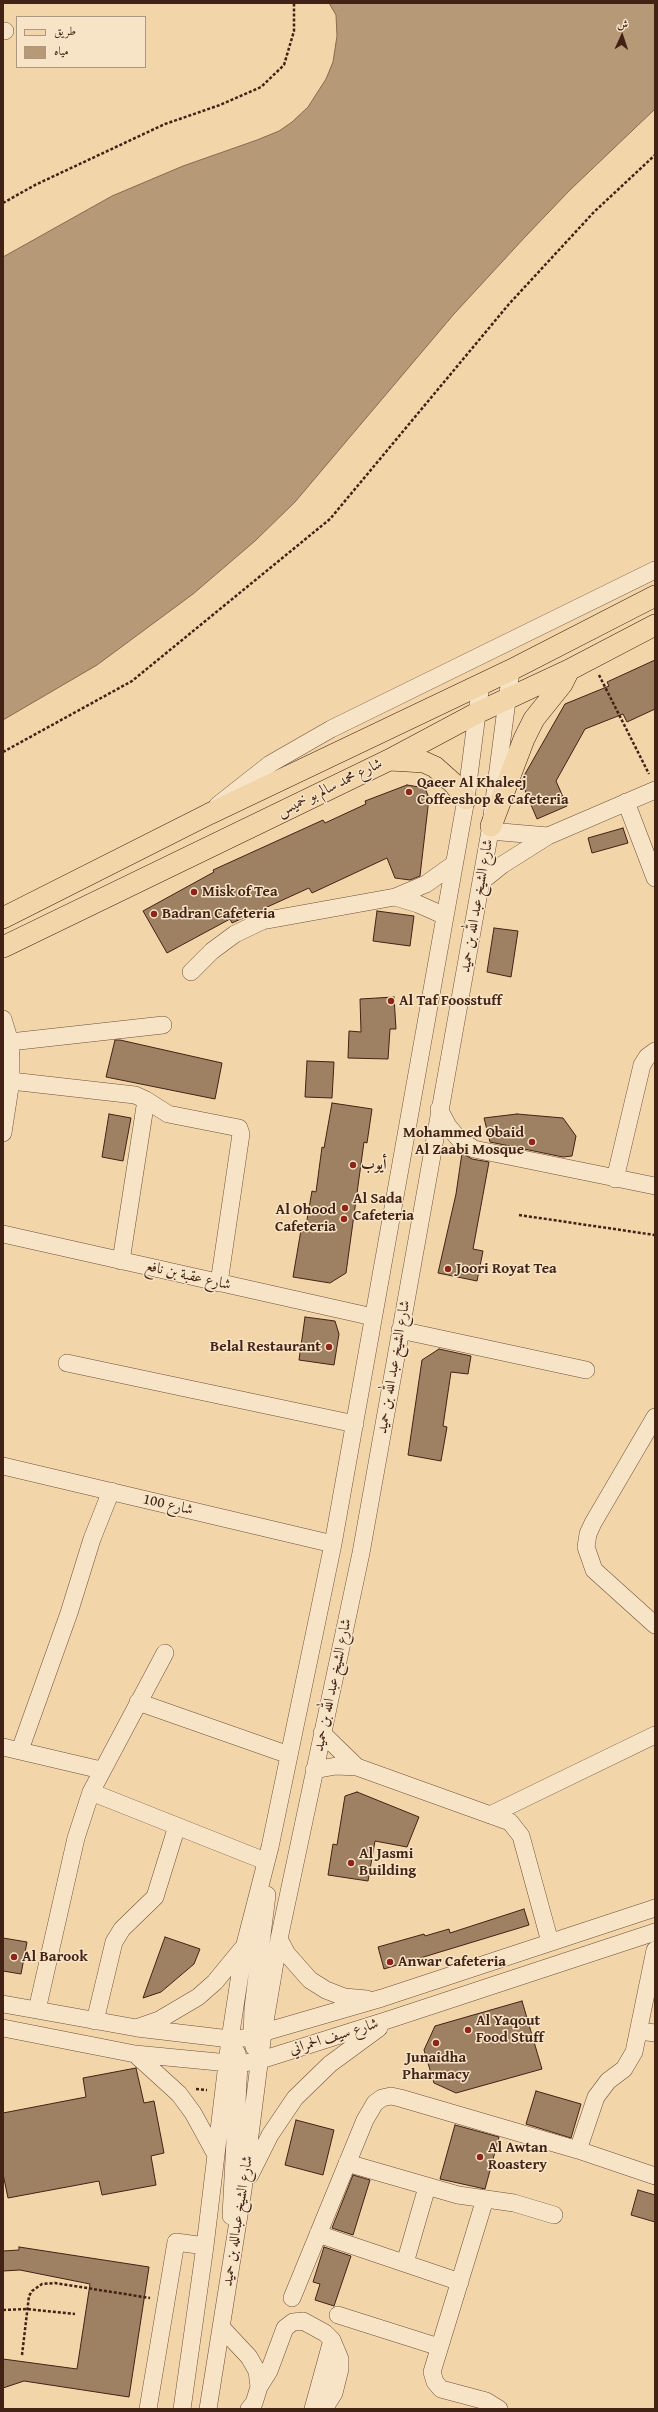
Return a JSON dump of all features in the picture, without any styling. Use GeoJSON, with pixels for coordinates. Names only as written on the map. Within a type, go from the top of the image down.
{"type":"FeatureCollection","features":[{"type":"Feature","properties":{"kind":"main road","name":"شارع محمد سالم بو خميس"},"geometry":{"type":"LineString","coordinates":[[3,918],[209,814],[511,670],[655,596]]}},
{"type":"Feature","properties":{"kind":"main road","name":"شارع محمد سالم بو خميس"},"geometry":{"type":"LineString","coordinates":[[3,947],[389,760],[508,697],[569,670],[655,625]]}},
{"type":"Feature","properties":{"kind":"main road"},"geometry":{"type":"LineString","coordinates":[[491,829],[524,739],[534,719],[562,684],[569,670]]}},
{"type":"Feature","properties":{"kind":"main road"},"geometry":{"type":"LineString","coordinates":[[389,760],[424,762],[435,767],[454,784],[466,799]]}},
{"type":"Feature","properties":{"kind":"street"},"geometry":{"type":"LineString","coordinates":[[209,814],[228,795],[270,764],[331,729],[655,570]]}},
{"type":"Feature","properties":{"kind":"street"},"geometry":{"type":"LineString","coordinates":[[508,697],[511,670]]}},
{"type":"Feature","properties":{"kind":"street"},"geometry":{"type":"LineString","coordinates":[[477,713],[481,683]]}},
{"type":"Feature","properties":{"kind":"street","name":"شارع الشيخ عبد الله بن حميد"},"geometry":{"type":"LineString","coordinates":[[257,2035],[280,1939],[314,1770],[361,1554],[439,1109],[491,829],[508,697]]}},
{"type":"Feature","properties":{"kind":"street","name":"شارع الشيخ عبد الله بن حميد"},"geometry":{"type":"LineString","coordinates":[[230,2039],[244,1948],[268,1854],[333,1544],[466,799],[477,713]]}},
{"type":"Feature","properties":{"kind":"street"},"geometry":{"type":"LineString","coordinates":[[481,882],[502,865],[548,836],[626,802],[653,784]]}},
{"type":"Feature","properties":{"kind":"street"},"geometry":{"type":"LineString","coordinates":[[626,802],[655,878]]}},
{"type":"Feature","properties":{"kind":"street"},"geometry":{"type":"LineString","coordinates":[[491,829],[548,836]]}},
{"type":"Feature","properties":{"kind":"street"},"geometry":{"type":"LineString","coordinates":[[191,972],[212,951],[229,938],[262,921],[395,896],[426,884],[454,864]]}},
{"type":"Feature","properties":{"kind":"street"},"geometry":{"type":"LineString","coordinates":[[395,896],[445,916]]}},
{"type":"Feature","properties":{"kind":"street"},"geometry":{"type":"LineString","coordinates":[[3,1019],[10,1042],[11,1081],[3,1133]]}},
{"type":"Feature","properties":{"kind":"street"},"geometry":{"type":"LineString","coordinates":[[10,1042],[163,1025]]}},
{"type":"Feature","properties":{"kind":"street"},"geometry":{"type":"LineString","coordinates":[[615,1179],[642,1065],[647,1057],[655,1051]]}},
{"type":"Feature","properties":{"kind":"street"},"geometry":{"type":"LineString","coordinates":[[11,1081],[127,1093],[146,1100],[168,1114],[232,1125],[240,1130],[220,1283]]}},
{"type":"Feature","properties":{"kind":"street"},"geometry":{"type":"LineString","coordinates":[[121,1261],[146,1100]]}},
{"type":"Feature","properties":{"kind":"street"},"geometry":{"type":"LineString","coordinates":[[439,1109],[448,1126],[459,1139],[474,1149],[655,1186]]}},
{"type":"Feature","properties":{"kind":"street","name":"شارع عقبة بن نافع"},"geometry":{"type":"LineString","coordinates":[[3,1234],[373,1317]]}},
{"type":"Feature","properties":{"kind":"street"},"geometry":{"type":"LineString","coordinates":[[400,1330],[586,1370]]}},
{"type":"Feature","properties":{"kind":"street"},"geometry":{"type":"LineString","coordinates":[[67,1363],[354,1424]]}},
{"type":"Feature","properties":{"kind":"street"},"geometry":{"type":"LineString","coordinates":[[654,1421],[593,1523],[588,1534],[586,1547],[594,1570],[655,1625]]}},
{"type":"Feature","properties":{"kind":"street","name":"شارع 100"},"geometry":{"type":"LineString","coordinates":[[3,1466],[333,1544]]}},
{"type":"Feature","properties":{"kind":"street"},"geometry":{"type":"LineString","coordinates":[[20,1750],[69,1613],[92,1539],[111,1491]]}},
{"type":"Feature","properties":{"kind":"street"},"geometry":{"type":"LineString","coordinates":[[37,2010],[76,1838],[91,1792],[101,1770],[164,1653]]}},
{"type":"Feature","properties":{"kind":"street"},"geometry":{"type":"LineString","coordinates":[[138,1702],[289,1755]]}},
{"type":"Feature","properties":{"kind":"street"},"geometry":{"type":"LineString","coordinates":[[322,1733],[357,1767]]}},
{"type":"Feature","properties":{"kind":"street"},"geometry":{"type":"LineString","coordinates":[[490,1815],[655,1734]]}},
{"type":"Feature","properties":{"kind":"street"},"geometry":{"type":"LineString","coordinates":[[3,1746],[101,1770]]}},
{"type":"Feature","properties":{"kind":"street"},"geometry":{"type":"LineString","coordinates":[[314,1770],[336,1766],[357,1767],[510,1822],[521,1836],[550,1942]]}},
{"type":"Feature","properties":{"kind":"street"},"geometry":{"type":"LineString","coordinates":[[91,1792],[177,1826],[268,1854],[267,1895],[258,1950],[257,2035]]}},
{"type":"Feature","properties":{"kind":"street"},"geometry":{"type":"LineString","coordinates":[[95,2021],[114,1942],[122,1929],[155,1897],[177,1826]]}},
{"type":"Feature","properties":{"kind":"street","name":"شارع سيف الحمراني"},"geometry":{"type":"LineString","coordinates":[[3,2004],[137,2028],[230,2039],[257,2035],[382,1998],[655,1908]]}},
{"type":"Feature","properties":{"kind":"street","name":"شارع سيف الحمراني"},"geometry":{"type":"LineString","coordinates":[[3,2028],[135,2054],[233,2064],[261,2060],[655,1932]]}},
{"type":"Feature","properties":{"kind":"street"},"geometry":{"type":"LineString","coordinates":[[280,1939],[298,1968],[310,1980],[326,1990],[344,1997],[382,1998]]}},
{"type":"Feature","properties":{"kind":"street"},"geometry":{"type":"LineString","coordinates":[[137,2028],[159,2020],[198,1997],[230,1966],[244,1948]]}},
{"type":"Feature","properties":{"kind":"street"},"geometry":{"type":"LineString","coordinates":[[578,2150],[596,2097],[601,2088],[630,2061],[647,2032],[655,1950]]}},
{"type":"Feature","properties":{"kind":"street"},"geometry":{"type":"LineString","coordinates":[[243,2190],[270,2135],[295,2098],[330,2064],[391,2019]]}},
{"type":"Feature","properties":{"kind":"street","name":"شارع الشيخ عبدالله بن حميد"},"geometry":{"type":"LineString","coordinates":[[208,2409],[243,2190],[261,2060],[257,2035]]}},
{"type":"Feature","properties":{"kind":"street","name":"شارع الشيخ عبدالله بن حميد"},"geometry":{"type":"LineString","coordinates":[[182,2409],[216,2155],[233,2064],[230,2039]]}},
{"type":"Feature","properties":{"kind":"street"},"geometry":{"type":"LineString","coordinates":[[135,2054],[150,2066],[178,2094],[202,2128],[216,2155]]}},
{"type":"Feature","properties":{"kind":"street"},"geometry":{"type":"LineString","coordinates":[[233,2064],[230,2206],[234,2243]]}},
{"type":"Feature","properties":{"kind":"street"},"geometry":{"type":"LineString","coordinates":[[292,2298],[365,2120],[375,2103],[382,2098],[391,2096],[578,2150],[655,2176]]}},
{"type":"Feature","properties":{"kind":"street"},"geometry":{"type":"LineString","coordinates":[[347,2163],[427,2188],[514,2203],[554,2215]]}},
{"type":"Feature","properties":{"kind":"street"},"geometry":{"type":"LineString","coordinates":[[405,2263],[427,2188]]}},
{"type":"Feature","properties":{"kind":"street"},"geometry":{"type":"LineString","coordinates":[[485,2199],[432,2372],[435,2382],[441,2388],[486,2402],[499,2409]]}},
{"type":"Feature","properties":{"kind":"street"},"geometry":{"type":"LineString","coordinates":[[318,2234],[460,2282]]}},
{"type":"Feature","properties":{"kind":"street"},"geometry":{"type":"LineString","coordinates":[[148,2409],[176,2242],[205,2246]]}},
{"type":"Feature","properties":{"kind":"street"},"geometry":{"type":"LineString","coordinates":[[338,2315],[439,2347]]}},
{"type":"Feature","properties":{"kind":"street"},"geometry":{"type":"LineString","coordinates":[[249,2409],[254,2403],[259,2387],[269,2371],[282,2333],[288,2324],[298,2321],[308,2323],[325,2333],[332,2340],[340,2359],[340,2369],[331,2399],[324,2409]]}},
{"type":"Feature","properties":{"kind":"street"},"geometry":{"type":"LineString","coordinates":[[222,2327],[254,2363],[259,2387]]}},
{"type":"Feature","properties":{"kind":"street"},"geometry":{"type":"LineString","coordinates":[[313,2409],[332,2340]]}},
{"type":"Feature","properties":{"kind":"path"},"geometry":{"type":"LineString","coordinates":[[3,202],[35,185],[166,124],[220,105],[261,87],[284,65],[294,31],[294,3]]}},
{"type":"Feature","properties":{"kind":"path"},"geometry":{"type":"LineString","coordinates":[[3,752],[132,681],[330,519],[509,304],[594,212],[655,156]]}},
{"type":"Feature","properties":{"kind":"path"},"geometry":{"type":"LineString","coordinates":[[591,658],[653,784]]}},
{"type":"Feature","properties":{"kind":"path"},"geometry":{"type":"LineString","coordinates":[[519,1215],[655,1235]]}},
{"type":"Feature","properties":{"kind":"path"},"geometry":{"type":"LineString","coordinates":[[22,2355],[27,2309],[32,2291],[42,2284],[48,2282],[166,2301]]}},
{"type":"Feature","properties":{"kind":"path"},"geometry":{"type":"LineString","coordinates":[[3,2310],[27,2309],[75,2314]]}},
{"type":"Feature","properties":{"kind":"water"},"geometry":{"type":"Polygon","coordinates":[[[329,3],[655,3],[655,109],[570,190],[525,237],[454,314],[295,502],[255,541],[193,594],[97,665],[3,720],[3,257],[112,196],[183,166],[279,131],[292,122],[308,107],[326,79],[333,62],[337,36],[336,15],[329,3]]]}},
{"type":"Feature","properties":{"kind":"building"},"geometry":{"type":"Polygon","coordinates":[[[655,660],[655,709],[627,722],[623,714],[585,729],[556,781],[567,806],[537,819],[521,781],[565,704],[609,686],[607,682],[655,660]]]}},
{"type":"Feature","properties":{"kind":"building"},"geometry":{"type":"Polygon","coordinates":[[[407,785],[425,788],[429,798],[420,876],[410,880],[395,878],[387,858],[312,893],[309,888],[232,923],[230,919],[167,953],[143,911],[214,872],[213,870],[323,820],[325,823],[366,804],[365,801],[407,785]]]}},
{"type":"Feature","properties":{"kind":"building"},"geometry":{"type":"Polygon","coordinates":[[[623,828],[628,843],[592,853],[588,838],[623,828]]]}},
{"type":"Feature","properties":{"kind":"building"},"geometry":{"type":"Polygon","coordinates":[[[377,911],[414,916],[410,946],[373,941],[377,911]]]}},
{"type":"Feature","properties":{"kind":"building"},"geometry":{"type":"Polygon","coordinates":[[[494,928],[518,931],[511,977],[487,972],[494,928]]]}},
{"type":"Feature","properties":{"kind":"building"},"geometry":{"type":"Polygon","coordinates":[[[394,997],[396,1029],[390,1029],[388,1059],[348,1058],[349,1031],[361,1032],[360,999],[394,997]]]}},
{"type":"Feature","properties":{"kind":"building"},"geometry":{"type":"Polygon","coordinates":[[[115,1040],[222,1063],[215,1099],[106,1077],[115,1040]]]}},
{"type":"Feature","properties":{"kind":"building"},"geometry":{"type":"Polygon","coordinates":[[[307,1061],[334,1062],[332,1098],[305,1097],[307,1061]]]}},
{"type":"Feature","properties":{"kind":"building"},"geometry":{"type":"Polygon","coordinates":[[[332,1103],[372,1109],[367,1143],[364,1142],[346,1273],[330,1283],[293,1277],[301,1230],[305,1231],[312,1191],[316,1192],[322,1147],[324,1148],[332,1103]]]}},
{"type":"Feature","properties":{"kind":"building"},"geometry":{"type":"Polygon","coordinates":[[[109,1114],[131,1118],[123,1161],[102,1157],[109,1114]]]}},
{"type":"Feature","properties":{"kind":"building","name":"Mohammed Obaid Al Zaabi Mosque"},"geometry":{"type":"Polygon","coordinates":[[[517,1114],[563,1118],[576,1136],[572,1156],[563,1157],[490,1142],[484,1118],[517,1114]]]}},
{"type":"Feature","properties":{"kind":"building"},"geometry":{"type":"Polygon","coordinates":[[[462,1153],[472,1159],[489,1162],[473,1249],[483,1251],[477,1281],[438,1273],[456,1194],[462,1153]]]}},
{"type":"Feature","properties":{"kind":"building"},"geometry":{"type":"Polygon","coordinates":[[[305,1317],[335,1321],[339,1334],[334,1365],[299,1360],[305,1317]]]}},
{"type":"Feature","properties":{"kind":"building"},"geometry":{"type":"Polygon","coordinates":[[[439,1349],[471,1356],[468,1374],[451,1372],[443,1426],[447,1427],[441,1461],[408,1455],[422,1360],[439,1349]]]}},
{"type":"Feature","properties":{"kind":"building"},"geometry":{"type":"Polygon","coordinates":[[[357,1792],[419,1817],[407,1847],[375,1841],[368,1881],[328,1875],[333,1844],[337,1845],[345,1796],[357,1792]]]}},
{"type":"Feature","properties":{"kind":"building"},"geometry":{"type":"Polygon","coordinates":[[[524,1909],[529,1925],[384,1969],[378,1947],[424,1934],[425,1936],[449,1929],[450,1933],[524,1909]]]}},
{"type":"Feature","properties":{"kind":"building"},"geometry":{"type":"Polygon","coordinates":[[[165,1937],[200,1949],[194,1964],[161,1992],[143,1998],[165,1937]]]}},
{"type":"Feature","properties":{"kind":"building","name":"Al Barook"},"geometry":{"type":"Polygon","coordinates":[[[3,1938],[27,1942],[21,1974],[3,1971],[3,1938]]]}},
{"type":"Feature","properties":{"kind":"building"},"geometry":{"type":"Polygon","coordinates":[[[522,2001],[542,2069],[456,2093],[434,2083],[424,2050],[435,2026],[522,2001]]]}},
{"type":"Feature","properties":{"kind":"building"},"geometry":{"type":"Polygon","coordinates":[[[136,2068],[144,2103],[154,2101],[164,2153],[151,2156],[156,2185],[102,2195],[99,2181],[8,2198],[3,2174],[3,2113],[86,2097],[83,2078],[136,2068]]]}},
{"type":"Feature","properties":{"kind":"building"},"geometry":{"type":"Polygon","coordinates":[[[536,2091],[581,2104],[571,2138],[526,2124],[536,2091]]]}},
{"type":"Feature","properties":{"kind":"building"},"geometry":{"type":"Polygon","coordinates":[[[296,2120],[334,2130],[323,2175],[285,2165],[296,2120]]]}},
{"type":"Feature","properties":{"kind":"building"},"geometry":{"type":"Polygon","coordinates":[[[455,2125],[499,2137],[485,2189],[440,2179],[455,2125]]]}},
{"type":"Feature","properties":{"kind":"building"},"geometry":{"type":"Polygon","coordinates":[[[353,2175],[370,2180],[353,2235],[332,2228],[353,2175]]]}},
{"type":"Feature","properties":{"kind":"building"},"geometry":{"type":"Polygon","coordinates":[[[638,2190],[655,2195],[655,2222],[631,2215],[638,2190]]]}},
{"type":"Feature","properties":{"kind":"building"},"geometry":{"type":"Polygon","coordinates":[[[19,2247],[149,2267],[129,2397],[24,2381],[3,2388],[3,2359],[77,2369],[90,2284],[20,2270],[3,2271],[3,2251],[19,2250],[19,2247]]]}},
{"type":"Feature","properties":{"kind":"building"},"geometry":{"type":"Polygon","coordinates":[[[324,2247],[351,2256],[334,2306],[315,2300],[320,2284],[313,2282],[324,2247]]]}},
{"type":"Feature","properties":{"kind":"place","name":"Qaeer Al Khaleej Coffeeshop & Cafeteria"},"geometry":{"type":"Point","coordinates":[409,792]}},
{"type":"Feature","properties":{"kind":"place","name":"Misk of Tea"},"geometry":{"type":"Point","coordinates":[194,892]}},
{"type":"Feature","properties":{"kind":"place","name":"Badran Cafeteria"},"geometry":{"type":"Point","coordinates":[154,914]}},
{"type":"Feature","properties":{"kind":"place","name":"Al Taf Foosstuff"},"geometry":{"type":"Point","coordinates":[391,1001]}},
{"type":"Feature","properties":{"kind":"place","name":"Mohammed Obaid Al Zaabi Mosque"},"geometry":{"type":"Point","coordinates":[532,1142]}},
{"type":"Feature","properties":{"kind":"place","name":"أيوب"},"geometry":{"type":"Point","coordinates":[353,1165]}},
{"type":"Feature","properties":{"kind":"place","name":"Al Sada Cafeteria"},"geometry":{"type":"Point","coordinates":[345,1208]}},
{"type":"Feature","properties":{"kind":"place","name":"Al Ohood Cafeteria"},"geometry":{"type":"Point","coordinates":[344,1219]}},
{"type":"Feature","properties":{"kind":"place","name":"Joori Royat Tea"},"geometry":{"type":"Point","coordinates":[448,1269]}},
{"type":"Feature","properties":{"kind":"place","name":"Belal Restaurant"},"geometry":{"type":"Point","coordinates":[329,1347]}},
{"type":"Feature","properties":{"kind":"place","name":"Al Jasmi Building"},"geometry":{"type":"Point","coordinates":[351,1863]}},
{"type":"Feature","properties":{"kind":"place","name":"Al Barook"},"geometry":{"type":"Point","coordinates":[14,1957]}},
{"type":"Feature","properties":{"kind":"place","name":"Anwar Cafeteria"},"geometry":{"type":"Point","coordinates":[390,1962]}},
{"type":"Feature","properties":{"kind":"place","name":"Al Yaqout Food Stuff"},"geometry":{"type":"Point","coordinates":[468,2030]}},
{"type":"Feature","properties":{"kind":"place","name":"Junaidha Pharmacy"},"geometry":{"type":"Point","coordinates":[436,2043]}},
{"type":"Feature","properties":{"kind":"place","name":"Al Awtan Roastery"},"geometry":{"type":"Point","coordinates":[480,2157]}}]}
